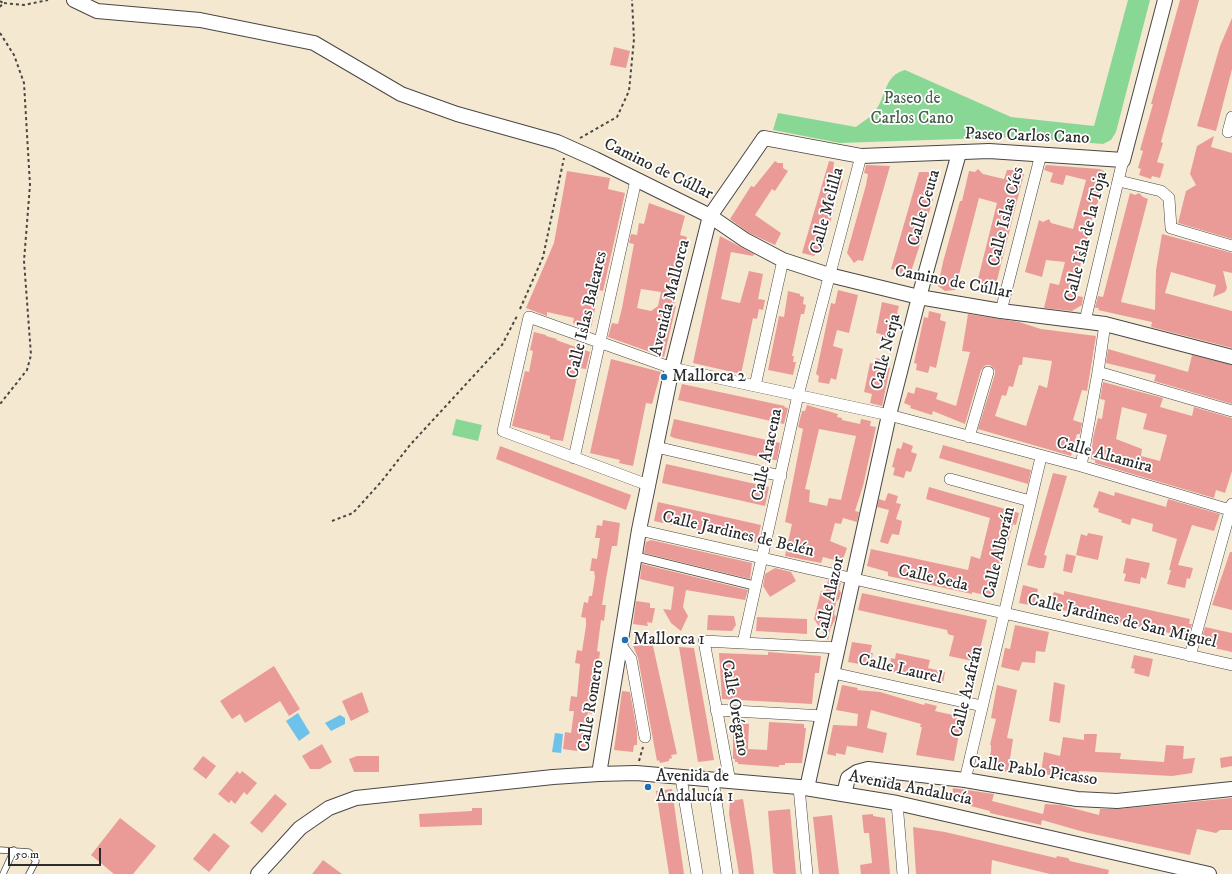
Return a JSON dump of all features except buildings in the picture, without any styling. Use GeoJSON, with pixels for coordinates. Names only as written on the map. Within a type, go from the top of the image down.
{"type":"FeatureCollection","features":[{"type":"Feature","properties":{"kind":"street","name":"Camino de Cúllar"},"geometry":{"type":"LineString","coordinates":[[74,0],[97,11],[200,20],[314,43],[401,94],[457,114],[566,146],[710,216],[745,240],[783,260],[829,275],[919,297],[1001,311],[1105,324],[1232,357]]}},
{"type":"Feature","properties":{"kind":"street"},"geometry":{"type":"LineString","coordinates":[[1123,160],[1165,0]]}},
{"type":"Feature","properties":{"kind":"street"},"geometry":{"type":"LineString","coordinates":[[1228,132],[1232,116]]}},
{"type":"Feature","properties":{"kind":"street","name":"Paseo Carlos Cano"},"geometry":{"type":"LineString","coordinates":[[710,216],[764,138],[861,156],[990,151],[1123,160]]}},
{"type":"Feature","properties":{"kind":"street","name":"Calle Ceuta"},"geometry":{"type":"LineString","coordinates":[[919,297],[959,153]]}},
{"type":"Feature","properties":{"kind":"street","name":"Calle Islas Cíes"},"geometry":{"type":"LineString","coordinates":[[1001,311],[1041,154]]}},
{"type":"Feature","properties":{"kind":"street","name":"Calle Melilla"},"geometry":{"type":"LineString","coordinates":[[829,275],[861,156]]}},
{"type":"Feature","properties":{"kind":"street","name":"Calle Isla de la Toja"},"geometry":{"type":"LineString","coordinates":[[1084,321],[1123,160]]}},
{"type":"Feature","properties":{"kind":"street","name":"Calle Islas Baleares"},"geometry":{"type":"LineString","coordinates":[[574,458],[636,180]]}},
{"type":"Feature","properties":{"kind":"street"},"geometry":{"type":"LineString","coordinates":[[1119,181],[1161,191],[1169,198],[1171,228],[1232,246]]}},
{"type":"Feature","properties":{"kind":"street","name":"Avenida Mallorca"},"geometry":{"type":"LineString","coordinates":[[639,530],[672,368],[710,216]]}},
{"type":"Feature","properties":{"kind":"street"},"geometry":{"type":"LineString","coordinates":[[755,386],[783,260]]}},
{"type":"Feature","properties":{"kind":"street","name":"Calle Aracena"},"geometry":{"type":"LineString","coordinates":[[743,642],[782,476],[798,395],[829,275]]}},
{"type":"Feature","properties":{"kind":"street","name":"Calle Nerja"},"geometry":{"type":"LineString","coordinates":[[889,415],[919,297]]}},
{"type":"Feature","properties":{"kind":"street","name":"Calle Altamira"},"geometry":{"type":"LineString","coordinates":[[574,458],[503,431],[529,317],[672,368],[889,415],[1231,507]]}},
{"type":"Feature","properties":{"kind":"street"},"geometry":{"type":"LineString","coordinates":[[1081,466],[1105,324]]}},
{"type":"Feature","properties":{"kind":"street"},"geometry":{"type":"LineString","coordinates":[[969,437],[988,372]]}},
{"type":"Feature","properties":{"kind":"street"},"geometry":{"type":"LineString","coordinates":[[1098,372],[1232,411]]}},
{"type":"Feature","properties":{"kind":"street","name":"Calle Alazor"},"geometry":{"type":"LineString","coordinates":[[803,788],[824,716],[889,415]]}},
{"type":"Feature","properties":{"kind":"street"},"geometry":{"type":"LineString","coordinates":[[656,447],[782,476]]}},
{"type":"Feature","properties":{"kind":"street","name":"Calle Alborán"},"geometry":{"type":"LineString","coordinates":[[1004,613],[1041,457]]}},
{"type":"Feature","properties":{"kind":"street"},"geometry":{"type":"LineString","coordinates":[[574,458],[648,485]]}},
{"type":"Feature","properties":{"kind":"street","name":"Calle Alborán"},"geometry":{"type":"LineString","coordinates":[[950,479],[1030,501]]}},
{"type":"Feature","properties":{"kind":"street"},"geometry":{"type":"LineString","coordinates":[[1190,656],[1231,507]]}},
{"type":"Feature","properties":{"kind":"street","name":"Calle Jardines de Belén"},"geometry":{"type":"LineString","coordinates":[[639,530],[762,559],[854,578]]}},
{"type":"Feature","properties":{"kind":"street","name":"Calle Romero"},"geometry":{"type":"LineString","coordinates":[[599,774],[639,530]]}},
{"type":"Feature","properties":{"kind":"street"},"geometry":{"type":"LineString","coordinates":[[634,556],[756,586]]}},
{"type":"Feature","properties":{"kind":"street","name":"Calle Seda"},"geometry":{"type":"LineString","coordinates":[[854,578],[1004,613]]}},
{"type":"Feature","properties":{"kind":"street","name":"Calle Jardines de San Miguel"},"geometry":{"type":"LineString","coordinates":[[1004,613],[1232,665]]}},
{"type":"Feature","properties":{"kind":"street","name":"Calle Azafrán"},"geometry":{"type":"LineString","coordinates":[[965,780],[1004,613]]}},
{"type":"Feature","properties":{"kind":"street","name":"Calle Orégano"},"geometry":{"type":"LineString","coordinates":[[730,782],[704,641],[743,642]]}},
{"type":"Feature","properties":{"kind":"street"},"geometry":{"type":"LineString","coordinates":[[743,642],[839,648]]}},
{"type":"Feature","properties":{"kind":"street","name":"Calle Romero"},"geometry":{"type":"LineString","coordinates":[[620,644],[631,659],[645,737]]}},
{"type":"Feature","properties":{"kind":"street","name":"Calle Laurel"},"geometry":{"type":"LineString","coordinates":[[833,673],[982,706]]}},
{"type":"Feature","properties":{"kind":"street"},"geometry":{"type":"LineString","coordinates":[[716,710],[824,716]]}},
{"type":"Feature","properties":{"kind":"street","name":"Calle Pablo Picasso"},"geometry":{"type":"LineString","coordinates":[[844,794],[848,778],[857,772],[868,769],[965,780],[1077,799],[1117,801],[1232,790]]}},
{"type":"Feature","properties":{"kind":"street","name":"Avenida Andalucía"},"geometry":{"type":"LineString","coordinates":[[258,874],[300,828],[329,808],[356,798],[553,777],[599,774],[636,774],[803,788],[897,802],[1209,874]]}},
{"type":"Feature","properties":{"kind":"street"},"geometry":{"type":"LineString","coordinates":[[681,778],[697,874]]}},
{"type":"Feature","properties":{"kind":"street"},"geometry":{"type":"LineString","coordinates":[[713,780],[727,874]]}},
{"type":"Feature","properties":{"kind":"street"},"geometry":{"type":"LineString","coordinates":[[803,788],[807,874]]}},
{"type":"Feature","properties":{"kind":"street"},"geometry":{"type":"LineString","coordinates":[[897,802],[904,874]]}},
{"type":"Feature","properties":{"kind":"lane"},"geometry":{"type":"LineString","coordinates":[[0,850],[29,852],[36,861],[29,874]]}},
{"type":"Feature","properties":{"kind":"lane"},"geometry":{"type":"LineString","coordinates":[[3,874],[14,850]]}},
{"type":"Feature","properties":{"kind":"path"},"geometry":{"type":"LineString","coordinates":[[0,1],[3,3],[24,5],[48,0]]}},
{"type":"Feature","properties":{"kind":"path"},"geometry":{"type":"LineString","coordinates":[[332,521],[353,513],[381,482],[410,445],[502,345],[530,290],[543,257],[560,184],[566,146],[617,117],[630,91],[634,39],[632,0]]}},
{"type":"Feature","properties":{"kind":"path"},"geometry":{"type":"LineString","coordinates":[[0,7],[3,3]]}},
{"type":"Feature","properties":{"kind":"path"},"geometry":{"type":"LineString","coordinates":[[0,34],[14,55],[24,83],[30,185],[24,261],[31,355],[27,370],[0,404]]}},
{"type":"Feature","properties":{"kind":"path"},"geometry":{"type":"LineString","coordinates":[[636,774],[645,737]]}},
{"type":"Feature","properties":{"kind":"green space","name":"Paseo de Carlos Cano"},"geometry":{"type":"Polygon","coordinates":[[[1128,0],[1150,0],[1116,132],[1111,140],[1103,144],[1016,137],[840,143],[773,130],[778,113],[856,127],[869,117],[879,106],[886,88],[893,77],[905,70],[1011,117],[1094,126],[1128,0]]]}},
{"type":"Feature","properties":{"kind":"green space"},"geometry":{"type":"Polygon","coordinates":[[[456,419],[482,425],[478,441],[452,435],[456,419]]]}},
{"type":"Feature","properties":{"kind":"water"},"geometry":{"type":"Polygon","coordinates":[[[298,713],[310,733],[299,741],[286,721],[298,713]]]}},
{"type":"Feature","properties":{"kind":"water"},"geometry":{"type":"Polygon","coordinates":[[[340,715],[345,718],[345,724],[331,731],[325,723],[340,715]]]}},
{"type":"Feature","properties":{"kind":"water"},"geometry":{"type":"Polygon","coordinates":[[[555,733],[563,734],[561,753],[552,752],[555,733]]]}},
{"type":"Feature","properties":{"kind":"place","name":"Mallorca 2"},"geometry":{"type":"Point","coordinates":[664,377]}},
{"type":"Feature","properties":{"kind":"place","name":"Mallorca 1"},"geometry":{"type":"Point","coordinates":[625,640]}},
{"type":"Feature","properties":{"kind":"place","name":"Avenida de Andalucía 1"},"geometry":{"type":"Point","coordinates":[648,787]}}]}
